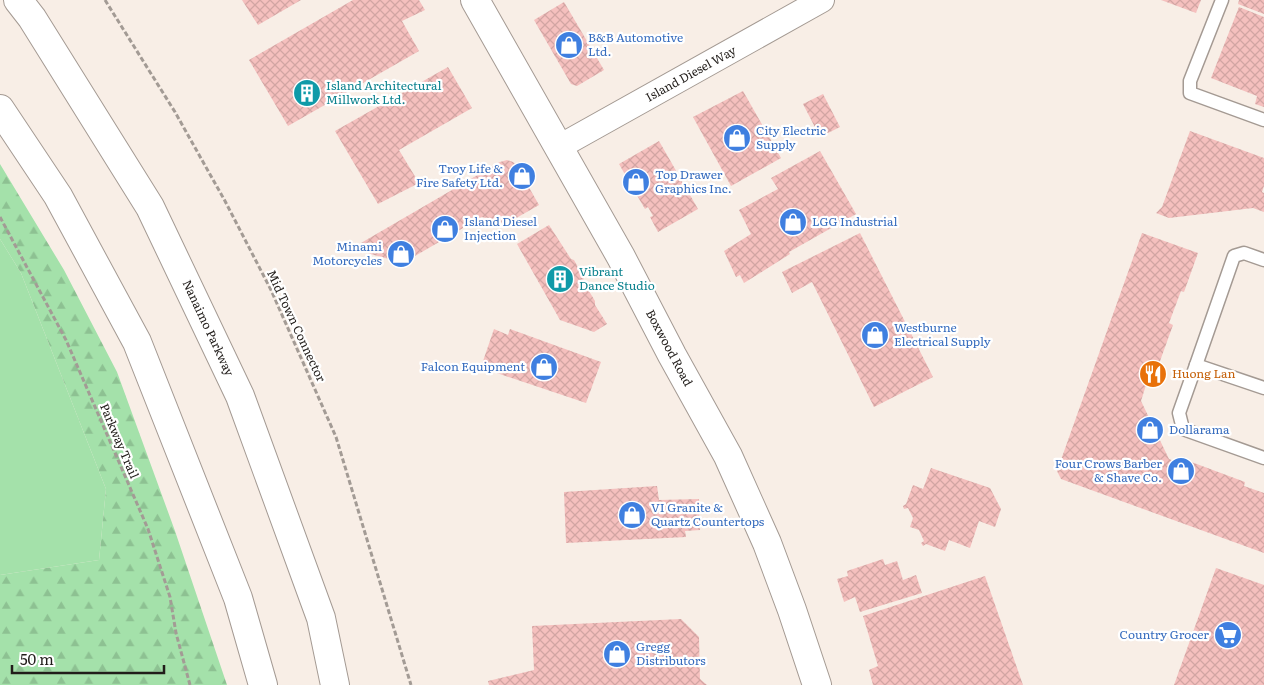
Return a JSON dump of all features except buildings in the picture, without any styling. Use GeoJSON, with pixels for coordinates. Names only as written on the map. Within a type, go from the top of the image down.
{"type":"FeatureCollection","features":[{"type":"Feature","properties":{"kind":"main road","name":"Nanaimo Parkway"},"geometry":{"type":"LineString","coordinates":[[18,0],[37,26],[150,207],[240,396],[321,618],[335,685]]}},
{"type":"Feature","properties":{"kind":"main road","name":"Boxwood Road"},"geometry":{"type":"LineString","coordinates":[[475,0],[621,257],[728,456],[768,543],[817,685]]}},
{"type":"Feature","properties":{"kind":"main road"},"geometry":{"type":"LineString","coordinates":[[0,109],[58,196],[137,342],[238,598],[263,685]]}},
{"type":"Feature","properties":{"kind":"street","name":"Island Diesel Way"},"geometry":{"type":"LineString","coordinates":[[559,148],[822,0]]}},
{"type":"Feature","properties":{"kind":"lane"},"geometry":{"type":"LineString","coordinates":[[1222,0],[1190,81],[1190,92],[1264,120]]}},
{"type":"Feature","properties":{"kind":"lane"},"geometry":{"type":"LineString","coordinates":[[1264,260],[1244,253],[1234,256],[1179,413],[1184,429],[1264,458]]}},
{"type":"Feature","properties":{"kind":"lane"},"geometry":{"type":"LineString","coordinates":[[1196,366],[1264,388]]}},
{"type":"Feature","properties":{"kind":"path","name":"Mid Town Connector"},"geometry":{"type":"LineString","coordinates":[[105,0],[175,112],[225,201],[275,298],[336,437],[411,685]]}},
{"type":"Feature","properties":{"kind":"path","name":"Parkway Trail"},"geometry":{"type":"LineString","coordinates":[[0,217],[66,340],[148,529],[170,597],[176,633],[190,685]]}},
{"type":"Feature","properties":{"kind":"green space"},"geometry":{"type":"Polygon","coordinates":[[[0,164],[64,270],[117,372],[175,531],[227,685],[0,685],[0,575],[99,560],[106,489],[21,273],[0,239],[0,164]]]}},
{"type":"Feature","properties":{"kind":"green space"},"geometry":{"type":"Polygon","coordinates":[[[0,239],[21,273],[106,489],[99,560],[0,575],[0,239]]]}},
{"type":"Feature","properties":{"kind":"place","name":"B&B Automotive Ltd."},"geometry":{"type":"Point","coordinates":[569,45]}},
{"type":"Feature","properties":{"kind":"place","name":"Island Architectural Millwork Ltd."},"geometry":{"type":"Point","coordinates":[307,93]}},
{"type":"Feature","properties":{"kind":"place","name":"City Electric Supply"},"geometry":{"type":"Point","coordinates":[737,138]}},
{"type":"Feature","properties":{"kind":"place","name":"Troy Life & Fire Safety Ltd."},"geometry":{"type":"Point","coordinates":[522,176]}},
{"type":"Feature","properties":{"kind":"place","name":"Top Drawer Graphics Inc."},"geometry":{"type":"Point","coordinates":[636,182]}},
{"type":"Feature","properties":{"kind":"place","name":"LGG Industrial"},"geometry":{"type":"Point","coordinates":[793,222]}},
{"type":"Feature","properties":{"kind":"place","name":"Island Diesel Injection"},"geometry":{"type":"Point","coordinates":[445,229]}},
{"type":"Feature","properties":{"kind":"place","name":"Minami Motorcycles"},"geometry":{"type":"Point","coordinates":[401,254]}},
{"type":"Feature","properties":{"kind":"place","name":"Vibrant Dance Studio"},"geometry":{"type":"Point","coordinates":[560,279]}},
{"type":"Feature","properties":{"kind":"place","name":"Westburne Electrical Supply"},"geometry":{"type":"Point","coordinates":[875,335]}},
{"type":"Feature","properties":{"kind":"place","name":"Falcon Equipment"},"geometry":{"type":"Point","coordinates":[544,367]}},
{"type":"Feature","properties":{"kind":"place","name":"Huong Lan"},"geometry":{"type":"Point","coordinates":[1153,374]}},
{"type":"Feature","properties":{"kind":"place","name":"Dollarama"},"geometry":{"type":"Point","coordinates":[1150,430]}},
{"type":"Feature","properties":{"kind":"place","name":"Four Crows Barber & Shave Co."},"geometry":{"type":"Point","coordinates":[1181,471]}},
{"type":"Feature","properties":{"kind":"place","name":"VI Granite & Quartz Countertops"},"geometry":{"type":"Point","coordinates":[632,515]}},
{"type":"Feature","properties":{"kind":"place","name":"Country Grocer"},"geometry":{"type":"Point","coordinates":[1228,635]}},
{"type":"Feature","properties":{"kind":"place","name":"Gregg Distributors"},"geometry":{"type":"Point","coordinates":[617,654]}}]}
